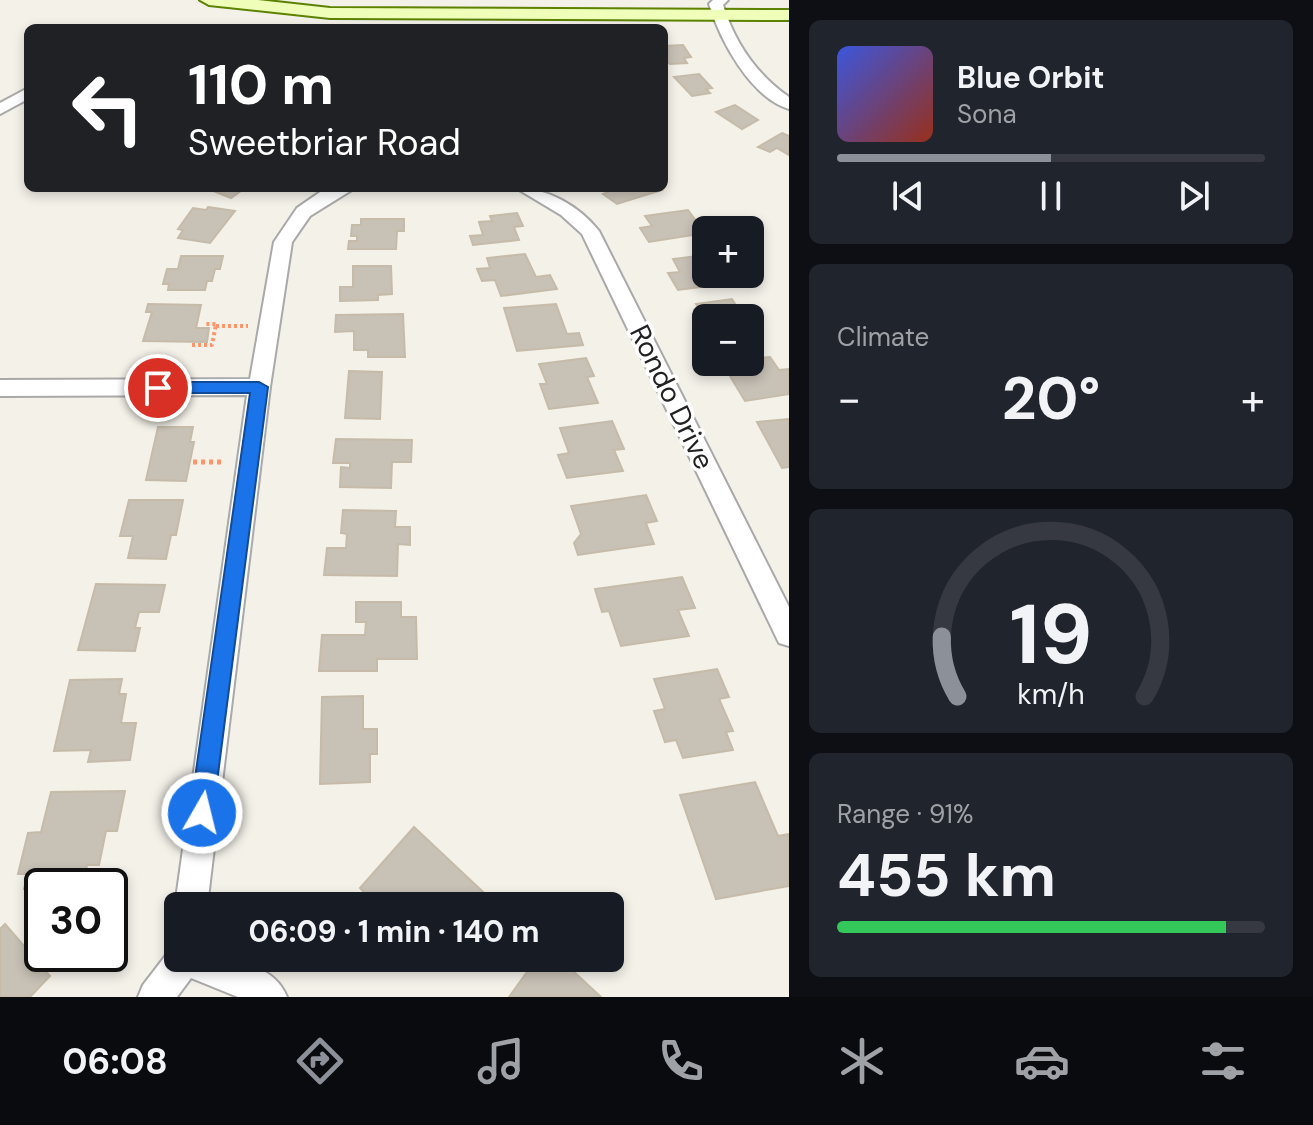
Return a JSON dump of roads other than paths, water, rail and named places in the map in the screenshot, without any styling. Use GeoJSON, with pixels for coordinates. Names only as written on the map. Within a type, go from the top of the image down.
{"type":"FeatureCollection","features":[{"type":"Feature","properties":{"kind":"street"},"geometry":{"type":"LineString","coordinates":[[209,0],[283,9],[383,14],[720,7],[789,15]]}},
{"type":"Feature","properties":{"kind":"street"},"geometry":{"type":"LineString","coordinates":[[720,7],[747,66],[769,92],[789,104]]}},
{"type":"Feature","properties":{"kind":"street"},"geometry":{"type":"LineString","coordinates":[[0,109],[24,95]]}},
{"type":"Feature","properties":{"kind":"street"},"geometry":{"type":"LineString","coordinates":[[193,892],[259,387],[283,242],[303,212],[332,192]]}},
{"type":"Feature","properties":{"kind":"street","name":"Rondo Drive"},"geometry":{"type":"LineString","coordinates":[[532,192],[567,211],[590,231],[789,634]]}},
{"type":"Feature","properties":{"kind":"street"},"geometry":{"type":"LineString","coordinates":[[0,388],[259,387]]}},
{"type":"Feature","properties":{"kind":"street"},"geometry":{"type":"LineString","coordinates":[[155,997],[174,972]]}},
{"type":"Feature","properties":{"kind":"street"},"geometry":{"type":"LineString","coordinates":[[221,972],[246,982],[270,997]]}}]}
